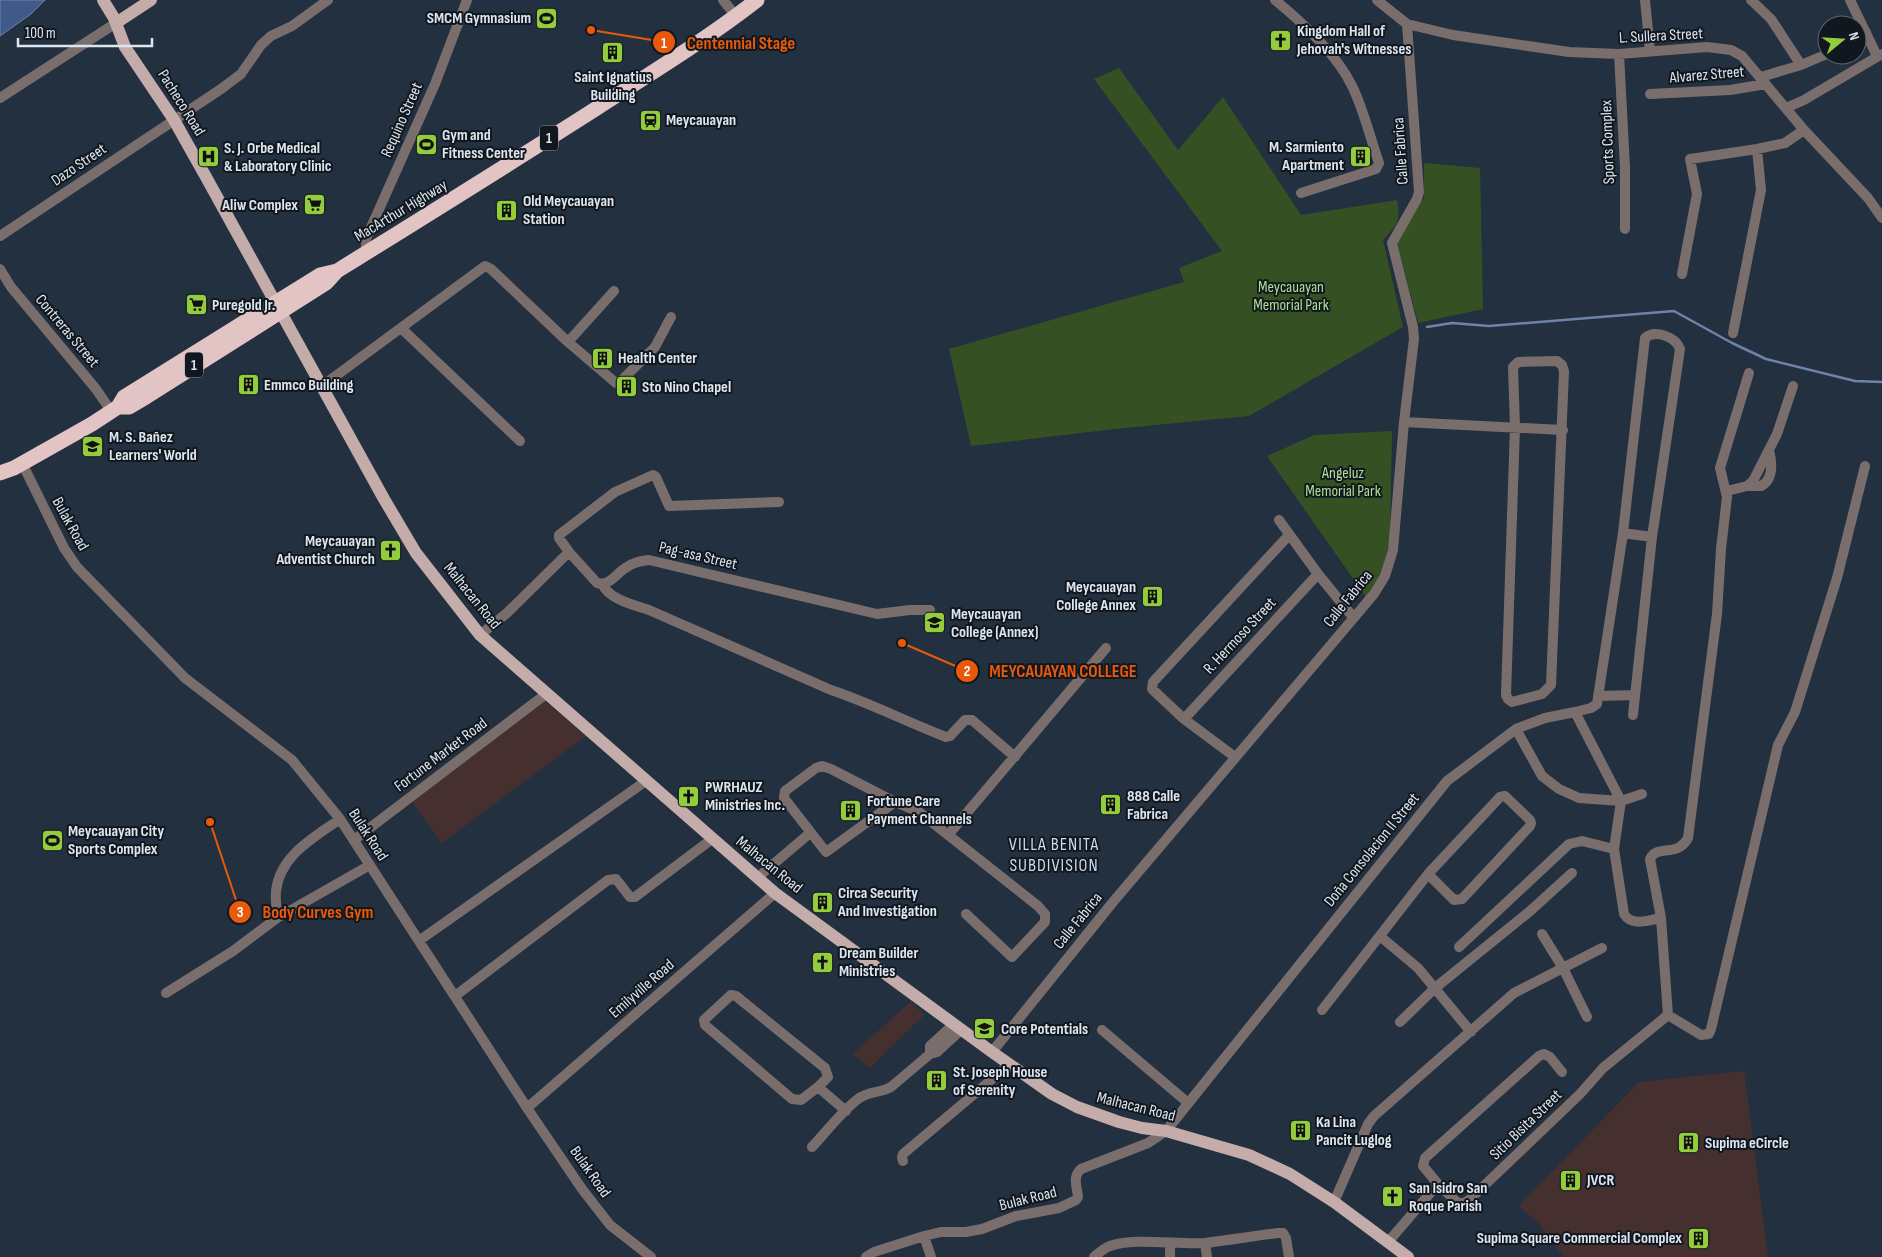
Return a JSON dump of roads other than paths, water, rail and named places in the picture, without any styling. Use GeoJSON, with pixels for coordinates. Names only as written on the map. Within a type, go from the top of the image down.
{"type":"FeatureCollection","features":[{"type":"Feature","properties":{"kind":"highway","name":"MacArthur Highway"},"geometry":{"type":"LineString","coordinates":[[0,473],[22,464],[115,409],[124,397],[279,307],[326,283],[337,271],[442,207],[640,81],[757,0]]}},
{"type":"Feature","properties":{"kind":"main road","name":"Pacheco Road"},"geometry":{"type":"LineString","coordinates":[[102,0],[116,23],[125,47],[174,120],[279,307]]}},
{"type":"Feature","properties":{"kind":"main road"},"geometry":{"type":"LineString","coordinates":[[116,23],[151,0]]}},
{"type":"Feature","properties":{"kind":"main road","name":"Malhacan Road"},"geometry":{"type":"LineString","coordinates":[[279,307],[384,499],[416,553],[480,635],[712,840],[775,893],[1052,1094],[1077,1107],[1119,1122],[1142,1128],[1166,1131],[1249,1155],[1290,1174],[1334,1202],[1388,1242],[1402,1256]]}},
{"type":"Feature","properties":{"kind":"street","name":"Dazo Street"},"geometry":{"type":"LineString","coordinates":[[0,236],[221,89],[241,74],[261,45],[271,36],[292,26],[328,0]]}},
{"type":"Feature","properties":{"kind":"street","name":"Requino Street"},"geometry":{"type":"LineString","coordinates":[[366,252],[368,234],[435,84],[467,0]]}},
{"type":"Feature","properties":{"kind":"street"},"geometry":{"type":"LineString","coordinates":[[724,0],[736,16]]}},
{"type":"Feature","properties":{"kind":"street"},"geometry":{"type":"LineString","coordinates":[[1275,0],[1316,36],[1341,67],[1353,87],[1379,163],[1376,169],[1301,193]]}},
{"type":"Feature","properties":{"kind":"street","name":"L. Sullera Street"},"geometry":{"type":"LineString","coordinates":[[1377,0],[1407,24],[1453,35],[1551,50],[1619,54],[1707,47],[1731,50],[1742,56],[1764,80],[1804,130],[1868,198],[1882,218]]}},
{"type":"Feature","properties":{"kind":"street"},"geometry":{"type":"LineString","coordinates":[[1644,0],[1650,51]]}},
{"type":"Feature","properties":{"kind":"street"},"geometry":{"type":"LineString","coordinates":[[1751,0],[1771,19],[1801,65]]}},
{"type":"Feature","properties":{"kind":"street"},"geometry":{"type":"LineString","coordinates":[[1850,0],[1855,15]]}},
{"type":"Feature","properties":{"kind":"street"},"geometry":{"type":"LineString","coordinates":[[0,98],[116,23]]}},
{"type":"Feature","properties":{"kind":"street","name":"Calle Fabrica"},"geometry":{"type":"LineString","coordinates":[[992,1052],[1113,902],[1383,581],[1392,556],[1414,334],[1392,243],[1417,199],[1419,192],[1407,24]]}},
{"type":"Feature","properties":{"kind":"street"},"geometry":{"type":"LineString","coordinates":[[1786,108],[1804,100],[1880,55],[1867,41]]}},
{"type":"Feature","properties":{"kind":"street","name":"Sports Complex"},"geometry":{"type":"LineString","coordinates":[[1619,54],[1625,167],[1625,229]]}},
{"type":"Feature","properties":{"kind":"street","name":"Alvarez Street"},"geometry":{"type":"LineString","coordinates":[[1650,94],[1730,90],[1764,80],[1817,58]]}},
{"type":"Feature","properties":{"kind":"street"},"geometry":{"type":"LineString","coordinates":[[1682,274],[1697,194],[1690,158],[1757,149],[1785,143],[1804,130]]}},
{"type":"Feature","properties":{"kind":"street"},"geometry":{"type":"LineString","coordinates":[[1733,333],[1761,190],[1757,149]]}},
{"type":"Feature","properties":{"kind":"street"},"geometry":{"type":"LineString","coordinates":[[322,386],[485,266],[491,269],[568,342],[616,383],[620,382],[655,346],[671,317]]}},
{"type":"Feature","properties":{"kind":"street","name":"Contreras Street"},"geometry":{"type":"LineString","coordinates":[[0,269],[11,287],[115,409]]}},
{"type":"Feature","properties":{"kind":"street"},"geometry":{"type":"LineString","coordinates":[[568,342],[614,291]]}},
{"type":"Feature","properties":{"kind":"street"},"geometry":{"type":"LineString","coordinates":[[401,328],[520,441]]}},
{"type":"Feature","properties":{"kind":"street"},"geometry":{"type":"LineString","coordinates":[[1633,715],[1652,537],[1680,349],[1674,339],[1655,334],[1645,338],[1623,533],[1598,696],[1635,695]]}},
{"type":"Feature","properties":{"kind":"street"},"geometry":{"type":"LineString","coordinates":[[1557,361],[1562,365],[1564,371],[1563,430],[1551,685],[1542,694],[1512,702],[1506,695],[1515,427],[1514,364],[1518,362],[1557,361]]}},
{"type":"Feature","properties":{"kind":"street"},"geometry":{"type":"LineString","coordinates":[[1749,373],[1720,468],[1727,491],[1717,614],[1688,838],[1684,845],[1679,848],[1656,852],[1652,854],[1650,859],[1661,918],[1668,1015],[1701,1035],[1708,1034],[1712,1029],[1778,745],[1795,712],[1837,578],[1865,466]]}},
{"type":"Feature","properties":{"kind":"street"},"geometry":{"type":"LineString","coordinates":[[1727,491],[1747,486],[1753,481],[1777,434],[1793,386]]}},
{"type":"Feature","properties":{"kind":"street"},"geometry":{"type":"LineString","coordinates":[[1404,422],[1563,430]]}},
{"type":"Feature","properties":{"kind":"street","name":"Bulak Road"},"geometry":{"type":"LineString","coordinates":[[22,464],[64,548],[77,567],[126,616],[171,666],[194,686],[292,760],[340,819],[527,1108],[582,1189],[610,1225],[651,1257]]}},
{"type":"Feature","properties":{"kind":"street"},"geometry":{"type":"LineString","coordinates":[[779,502],[669,506],[656,477],[653,475],[615,492],[559,535],[559,538],[597,583],[602,584],[608,592],[620,600],[650,610],[831,690],[856,698],[916,726],[946,737],[950,736],[965,720],[972,720],[1015,757]]}},
{"type":"Feature","properties":{"kind":"street"},"geometry":{"type":"LineString","coordinates":[[1279,520],[1318,574],[1353,617]]}},
{"type":"Feature","properties":{"kind":"street"},"geometry":{"type":"LineString","coordinates":[[1623,533],[1652,537]]}},
{"type":"Feature","properties":{"kind":"street"},"geometry":{"type":"LineString","coordinates":[[1235,757],[1184,719],[1151,686],[1290,535]]}},
{"type":"Feature","properties":{"kind":"street"},"geometry":{"type":"LineString","coordinates":[[480,635],[506,613],[569,552]]}},
{"type":"Feature","properties":{"kind":"street","name":"Pag-asa Street"},"geometry":{"type":"LineString","coordinates":[[602,584],[607,584],[637,561],[650,560],[877,614],[910,610],[930,610]]}},
{"type":"Feature","properties":{"kind":"street","name":"R. Hermoso Street"},"geometry":{"type":"LineString","coordinates":[[1184,719],[1318,574]]}},
{"type":"Feature","properties":{"kind":"street"},"geometry":{"type":"LineString","coordinates":[[949,834],[1106,648]]}},
{"type":"Feature","properties":{"kind":"street","name":"Fortune Market Road"},"geometry":{"type":"LineString","coordinates":[[354,840],[546,694]]}},
{"type":"Feature","properties":{"kind":"street","name":"Doña Consolacion II Street"},"geometry":{"type":"LineString","coordinates":[[1166,1131],[1187,1102],[1447,781],[1516,729],[1545,718],[1591,708],[1597,704],[1598,696]]}},
{"type":"Feature","properties":{"kind":"street"},"geometry":{"type":"LineString","coordinates":[[1575,712],[1621,801],[1614,849],[1624,914],[1628,920],[1634,922],[1661,918]]}},
{"type":"Feature","properties":{"kind":"street"},"geometry":{"type":"LineString","coordinates":[[1516,729],[1542,776],[1559,788],[1579,798],[1621,801],[1642,794]]}},
{"type":"Feature","properties":{"kind":"street"},"geometry":{"type":"LineString","coordinates":[[895,802],[828,851],[825,851],[784,798],[783,794],[785,790],[816,768],[822,766],[919,812],[1038,906],[1045,914],[1045,922],[1012,957],[966,914]]}},
{"type":"Feature","properties":{"kind":"street"},"geometry":{"type":"LineString","coordinates":[[420,940],[646,781]]}},
{"type":"Feature","properties":{"kind":"street"},"geometry":{"type":"LineString","coordinates":[[1322,1010],[1381,937],[1428,874],[1502,796],[1505,796],[1530,820],[1530,826],[1462,899],[1454,900],[1428,874]]}},
{"type":"Feature","properties":{"kind":"street"},"geometry":{"type":"LineString","coordinates":[[277,918],[275,893],[277,881],[282,870],[296,851],[340,819]]}},
{"type":"Feature","properties":{"kind":"street"},"geometry":{"type":"LineString","coordinates":[[757,878],[810,833]]}},
{"type":"Feature","properties":{"kind":"street"},"geometry":{"type":"LineString","coordinates":[[455,996],[608,880],[616,880],[630,897],[635,897],[712,840]]}},
{"type":"Feature","properties":{"kind":"street"},"geometry":{"type":"LineString","coordinates":[[1459,947],[1569,844],[1582,841],[1614,849]]}},
{"type":"Feature","properties":{"kind":"street"},"geometry":{"type":"LineString","coordinates":[[166,994],[233,951],[277,918],[370,865]]}},
{"type":"Feature","properties":{"kind":"street"},"geometry":{"type":"LineString","coordinates":[[1400,1022],[1435,988],[1529,912],[1572,873]]}},
{"type":"Feature","properties":{"kind":"street","name":"Emilyville Road"},"geometry":{"type":"LineString","coordinates":[[527,1108],[775,893]]}},
{"type":"Feature","properties":{"kind":"street"},"geometry":{"type":"LineString","coordinates":[[1542,934],[1563,968],[1588,1017]]}},
{"type":"Feature","properties":{"kind":"street"},"geometry":{"type":"LineString","coordinates":[[1381,937],[1418,968],[1471,1032]]}},
{"type":"Feature","properties":{"kind":"street"},"geometry":{"type":"LineString","coordinates":[[1334,1202],[1374,1116],[1514,993],[1602,948]]}},
{"type":"Feature","properties":{"kind":"street"},"geometry":{"type":"LineString","coordinates":[[731,995],[736,996],[825,1068],[828,1077],[818,1087],[801,1100],[792,1099],[705,1025],[704,1020],[731,995]]}},
{"type":"Feature","properties":{"kind":"street","name":"Sitio Bisita Street"},"geometry":{"type":"LineString","coordinates":[[1438,1184],[1458,1203],[1464,1203],[1469,1200],[1580,1094],[1603,1068],[1668,1015]]}},
{"type":"Feature","properties":{"kind":"street"},"geometry":{"type":"LineString","coordinates":[[812,1146],[858,1098],[870,1093],[884,1091],[891,1087],[930,1054],[937,1052],[958,1026]]}},
{"type":"Feature","properties":{"kind":"street"},"geometry":{"type":"LineString","coordinates":[[1102,1030],[1187,1102]]}},
{"type":"Feature","properties":{"kind":"street"},"geometry":{"type":"LineString","coordinates":[[1388,1242],[1438,1184],[1423,1166],[1425,1158],[1539,1056],[1544,1054],[1550,1057],[1562,1072]]}},
{"type":"Feature","properties":{"kind":"street"},"geometry":{"type":"LineString","coordinates":[[903,1161],[903,1154],[1010,1064]]}},
{"type":"Feature","properties":{"kind":"street"},"geometry":{"type":"LineString","coordinates":[[818,1087],[846,1111]]}},
{"type":"Feature","properties":{"kind":"street","name":"Bulak Road"},"geometry":{"type":"LineString","coordinates":[[866,1257],[874,1252],[924,1236],[941,1232],[966,1232],[982,1229],[1016,1216],[1059,1208],[1069,1204],[1078,1197],[1075,1178],[1077,1172],[1148,1143],[1166,1131]]}},
{"type":"Feature","properties":{"kind":"street"},"geometry":{"type":"LineString","coordinates":[[1094,1257],[1110,1246],[1119,1244],[1136,1242],[1204,1243],[1278,1232],[1283,1233],[1286,1238],[1289,1257]]}},
{"type":"Feature","properties":{"kind":"street"},"geometry":{"type":"LineString","coordinates":[[924,1236],[931,1257]]}},
{"type":"Feature","properties":{"kind":"street"},"geometry":{"type":"LineString","coordinates":[[1204,1243],[1207,1257]]}},
{"type":"Feature","properties":{"kind":"street"},"geometry":{"type":"LineString","coordinates":[[1170,1244],[1170,1257]]}},
{"type":"Feature","properties":{"kind":"water"},"geometry":{"type":"Polygon","coordinates":[[[0,0],[45,0],[31,14],[0,36],[0,0]]]}},
{"type":"Feature","properties":{"kind":"waterway"},"geometry":{"type":"LineString","coordinates":[[1427,327],[1452,323],[1489,326],[1674,311],[1732,343],[1766,359],[1855,381],[1882,382]]}},
{"type":"Feature","properties":{"kind":"place","name":"SMCM Gymnasium"},"geometry":{"type":"Point","coordinates":[547,18]}},
{"type":"Feature","properties":{"kind":"place","name":"Centennial Stage"},"geometry":{"type":"Point","coordinates":[591,30]}},
{"type":"Feature","properties":{"kind":"place","name":"Kingdom Hall of Jehovah's Witnesses"},"geometry":{"type":"Point","coordinates":[1281,40]}},
{"type":"Feature","properties":{"kind":"place","name":"Saint Ignatius Building"},"geometry":{"type":"Point","coordinates":[613,53]}},
{"type":"Feature","properties":{"kind":"place","name":"Meycauayan"},"geometry":{"type":"Point","coordinates":[650,120]}},
{"type":"Feature","properties":{"kind":"place","name":"Gym and Fitness Center"},"geometry":{"type":"Point","coordinates":[426,144]}},
{"type":"Feature","properties":{"kind":"place","name":"M. Sarmiento Apartment"},"geometry":{"type":"Point","coordinates":[1360,156]}},
{"type":"Feature","properties":{"kind":"place","name":"S. J. Orbe Medical & Laboratory Clinic"},"geometry":{"type":"Point","coordinates":[208,157]}},
{"type":"Feature","properties":{"kind":"place","name":"Aliw Complex"},"geometry":{"type":"Point","coordinates":[314,205]}},
{"type":"Feature","properties":{"kind":"place","name":"Old Meycauayan Station"},"geometry":{"type":"Point","coordinates":[507,210]}},
{"type":"Feature","properties":{"kind":"place","name":"Puregold Jr."},"geometry":{"type":"Point","coordinates":[196,305]}},
{"type":"Feature","properties":{"kind":"place","name":"Health Center"},"geometry":{"type":"Point","coordinates":[602,358]}},
{"type":"Feature","properties":{"kind":"place","name":"Emmco Building"},"geometry":{"type":"Point","coordinates":[248,385]}},
{"type":"Feature","properties":{"kind":"place","name":"Sto Nino Chapel"},"geometry":{"type":"Point","coordinates":[626,387]}},
{"type":"Feature","properties":{"kind":"place","name":"M. S. Bañez Learners' World"},"geometry":{"type":"Point","coordinates":[93,446]}},
{"type":"Feature","properties":{"kind":"place","name":"Meycauayan Adventist Church"},"geometry":{"type":"Point","coordinates":[391,550]}},
{"type":"Feature","properties":{"kind":"place","name":"Meycauayan College Annex"},"geometry":{"type":"Point","coordinates":[1152,596]}},
{"type":"Feature","properties":{"kind":"place","name":"Meycauayan College (Annex)"},"geometry":{"type":"Point","coordinates":[935,623]}},
{"type":"Feature","properties":{"kind":"place","name":"MEYCAUAYAN COLLEGE"},"geometry":{"type":"Point","coordinates":[902,643]}},
{"type":"Feature","properties":{"kind":"place","name":"PWRHAUZ Ministries Inc."},"geometry":{"type":"Point","coordinates":[689,796]}},
{"type":"Feature","properties":{"kind":"place","name":"888 Calle Fabrica"},"geometry":{"type":"Point","coordinates":[1111,805]}},
{"type":"Feature","properties":{"kind":"place","name":"Fortune Care Payment Channels"},"geometry":{"type":"Point","coordinates":[851,810]}},
{"type":"Feature","properties":{"kind":"place","name":"Body Curves Gym"},"geometry":{"type":"Point","coordinates":[210,822]}},
{"type":"Feature","properties":{"kind":"place","name":"Meycauayan City Sports Complex"},"geometry":{"type":"Point","coordinates":[52,840]}},
{"type":"Feature","properties":{"kind":"place","name":"Circa Security And Investigation"},"geometry":{"type":"Point","coordinates":[822,902]}},
{"type":"Feature","properties":{"kind":"place","name":"Dream Builder Ministries"},"geometry":{"type":"Point","coordinates":[823,962]}},
{"type":"Feature","properties":{"kind":"place","name":"Core Potentials"},"geometry":{"type":"Point","coordinates":[985,1029]}},
{"type":"Feature","properties":{"kind":"place","name":"St. Joseph House of Serenity"},"geometry":{"type":"Point","coordinates":[937,1081]}},
{"type":"Feature","properties":{"kind":"place","name":"Ka Lina Pancit Luglog"},"geometry":{"type":"Point","coordinates":[1300,1131]}},
{"type":"Feature","properties":{"kind":"place","name":"Supima eCircle"},"geometry":{"type":"Point","coordinates":[1689,1143]}},
{"type":"Feature","properties":{"kind":"place","name":"JVCR"},"geometry":{"type":"Point","coordinates":[1571,1180]}},
{"type":"Feature","properties":{"kind":"place","name":"San Isidro San Roque Parish"},"geometry":{"type":"Point","coordinates":[1393,1197]}},
{"type":"Feature","properties":{"kind":"place","name":"Supima Square Commercial Complex"},"geometry":{"type":"Point","coordinates":[1698,1238]}},
{"type":"Feature","properties":{"kind":"district","name":"VILLA BENITA SUBDIVISION"},"geometry":{"type":"Point","coordinates":[1054,854]}},
{"type":"Feature","properties":{"kind":"park label","name":"Meycauayan Memorial Park"},"geometry":{"type":"Point","coordinates":[1291,296]}},
{"type":"Feature","properties":{"kind":"park label","name":"Angeluz Memorial Park"},"geometry":{"type":"Point","coordinates":[1343,482]}}]}
